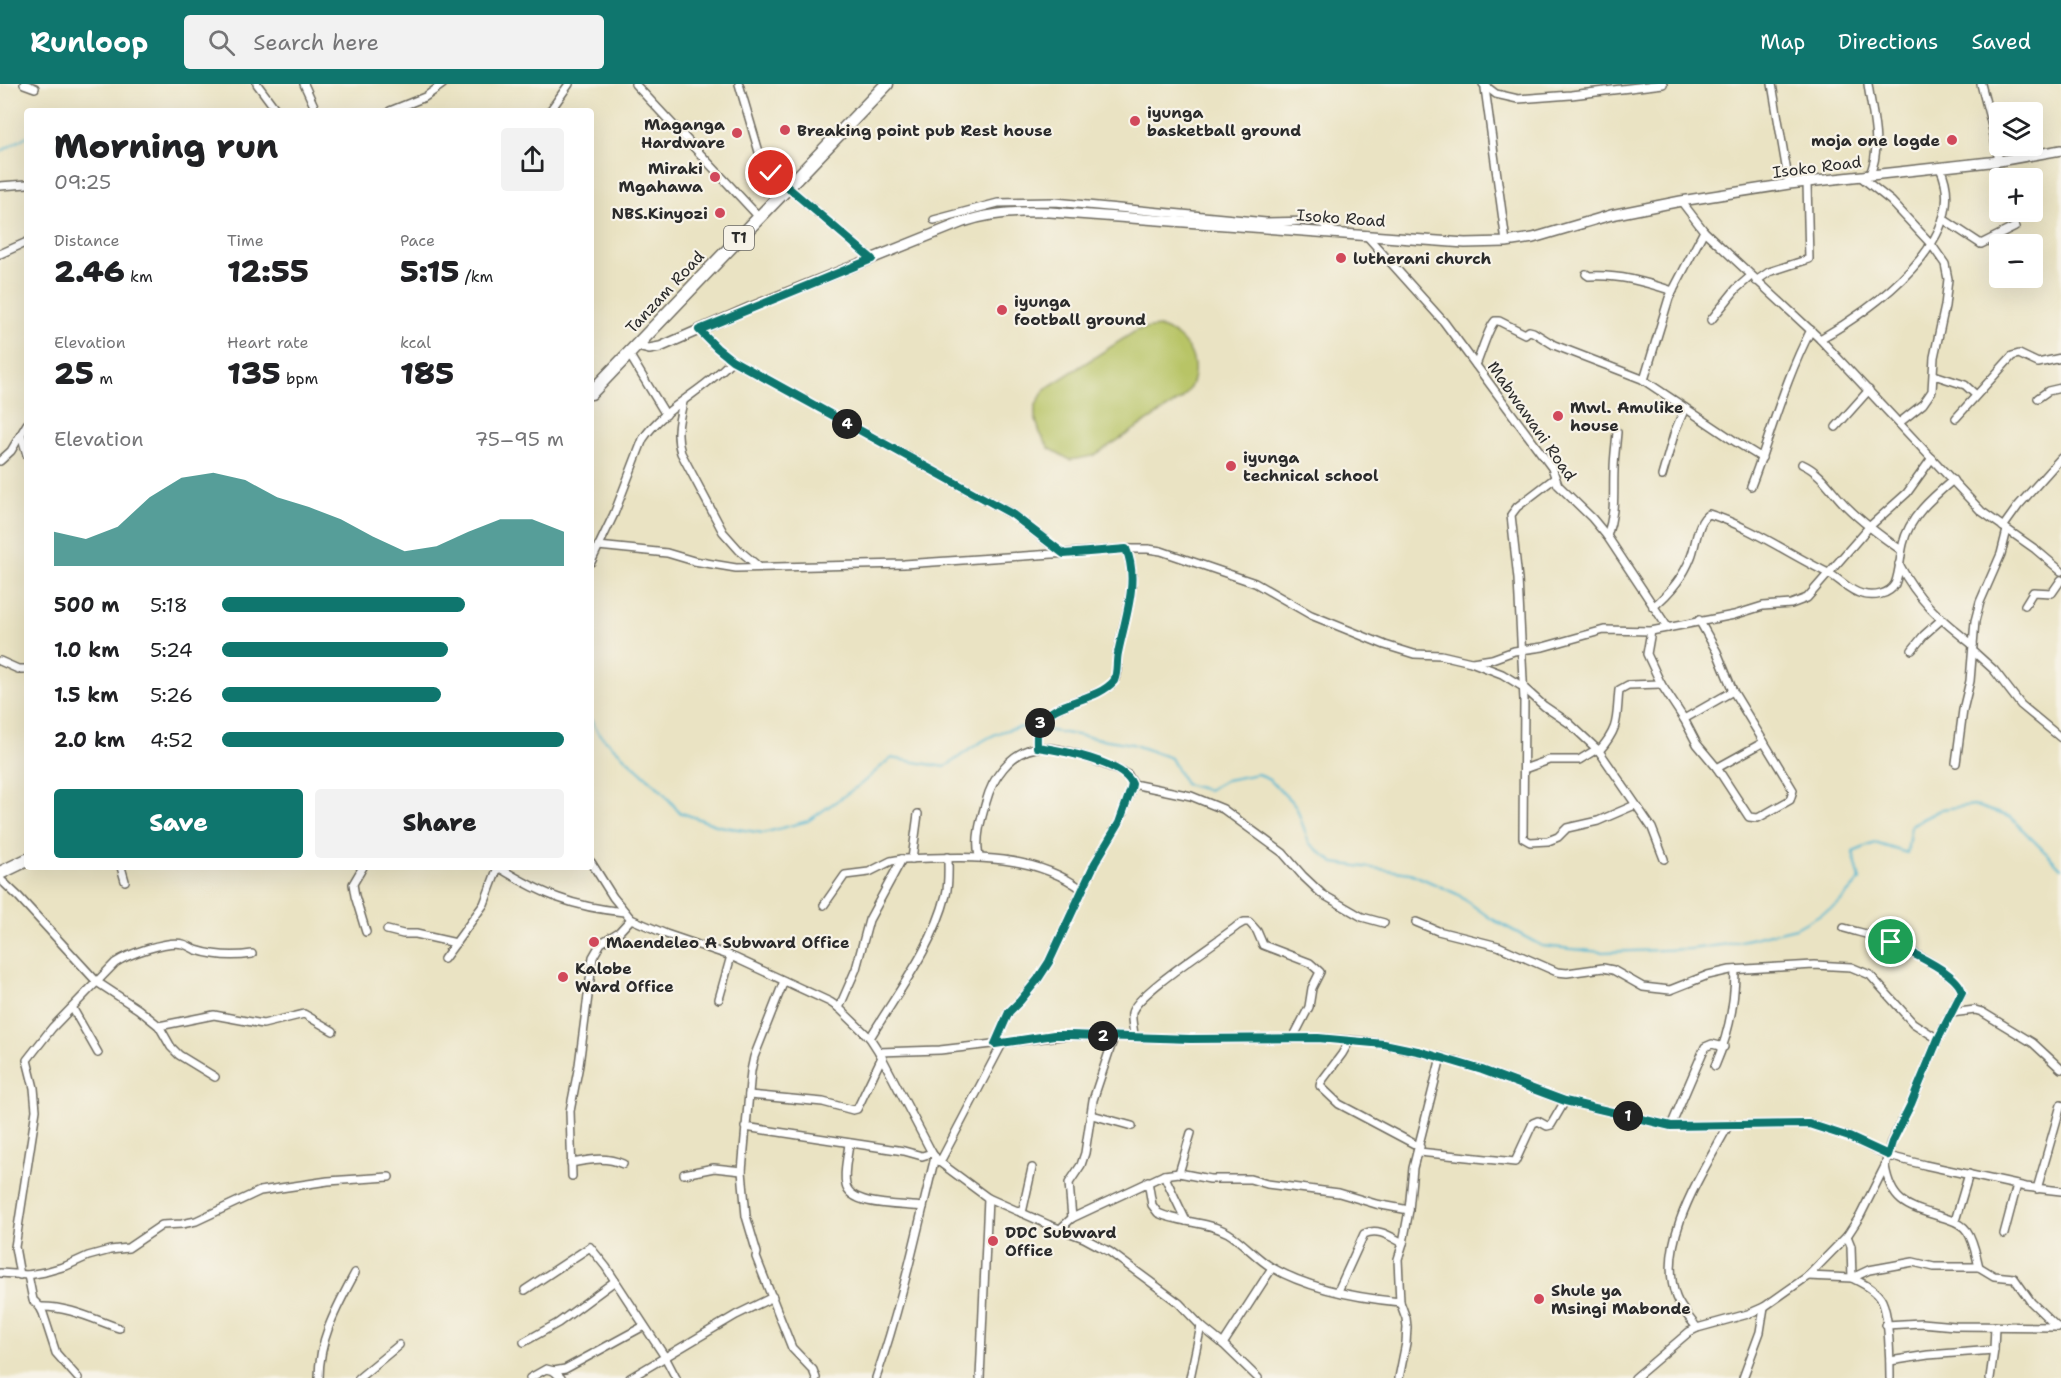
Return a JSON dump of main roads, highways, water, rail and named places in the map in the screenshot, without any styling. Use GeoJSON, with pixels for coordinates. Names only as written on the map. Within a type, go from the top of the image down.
{"type":"FeatureCollection","features":[{"type":"Feature","properties":{"kind":"highway","name":"Tanzam Road"},"geometry":{"type":"LineString","coordinates":[[594,390],[887,84]]}},
{"type":"Feature","properties":{"kind":"highway"},"geometry":{"type":"LineString","coordinates":[[0,873],[24,861]]}},
{"type":"Feature","properties":{"kind":"waterway"},"geometry":{"type":"LineString","coordinates":[[0,152],[24,138]]}},
{"type":"Feature","properties":{"kind":"waterway"},"geometry":{"type":"LineString","coordinates":[[594,725],[599,734],[661,790],[679,812],[719,826],[763,833],[808,821],[861,784],[891,758],[945,767],[998,733],[1022,727],[1035,728]]}},
{"type":"Feature","properties":{"kind":"waterway"},"geometry":{"type":"LineString","coordinates":[[1040,729],[1132,744],[1171,758],[1185,784],[1208,790],[1226,780],[1258,774],[1271,781],[1296,806],[1309,843],[1334,863],[1410,873],[1457,894],[1490,918],[1542,946],[1602,952],[1691,949],[1728,944],[1796,928],[1837,905],[1860,880],[1853,852],[1875,843],[1907,853],[1911,825],[1942,809],[1974,805],[2010,817],[2061,868]]}},
{"type":"Feature","properties":{"kind":"place","name":"iyunga basketball ground"},"geometry":{"type":"Point","coordinates":[1135,121]}},
{"type":"Feature","properties":{"kind":"place","name":"Breaking point pub Rest house"},"geometry":{"type":"Point","coordinates":[785,130]}},
{"type":"Feature","properties":{"kind":"place","name":"Maganga Hardware"},"geometry":{"type":"Point","coordinates":[737,133]}},
{"type":"Feature","properties":{"kind":"place","name":"moja one logde"},"geometry":{"type":"Point","coordinates":[1952,140]}},
{"type":"Feature","properties":{"kind":"place","name":"Miraki Mgahawa"},"geometry":{"type":"Point","coordinates":[715,177]}},
{"type":"Feature","properties":{"kind":"place","name":"NBS.Kinyozi"},"geometry":{"type":"Point","coordinates":[720,213]}},
{"type":"Feature","properties":{"kind":"place","name":"lutherani church"},"geometry":{"type":"Point","coordinates":[1341,258]}},
{"type":"Feature","properties":{"kind":"place","name":"iyunga football ground"},"geometry":{"type":"Point","coordinates":[1002,310]}},
{"type":"Feature","properties":{"kind":"place","name":"Mwl. Amulike house"},"geometry":{"type":"Point","coordinates":[1558,416]}},
{"type":"Feature","properties":{"kind":"place","name":"iyunga technical school"},"geometry":{"type":"Point","coordinates":[1231,466]}},
{"type":"Feature","properties":{"kind":"place","name":"Maendeleo A Subward Office"},"geometry":{"type":"Point","coordinates":[594,942]}},
{"type":"Feature","properties":{"kind":"place","name":"Kalobe Ward Office"},"geometry":{"type":"Point","coordinates":[563,977]}},
{"type":"Feature","properties":{"kind":"place","name":"DDC Subward Office"},"geometry":{"type":"Point","coordinates":[993,1241]}},
{"type":"Feature","properties":{"kind":"place","name":"Shule ya Msingi Mabonde"},"geometry":{"type":"Point","coordinates":[1539,1299]}}]}
